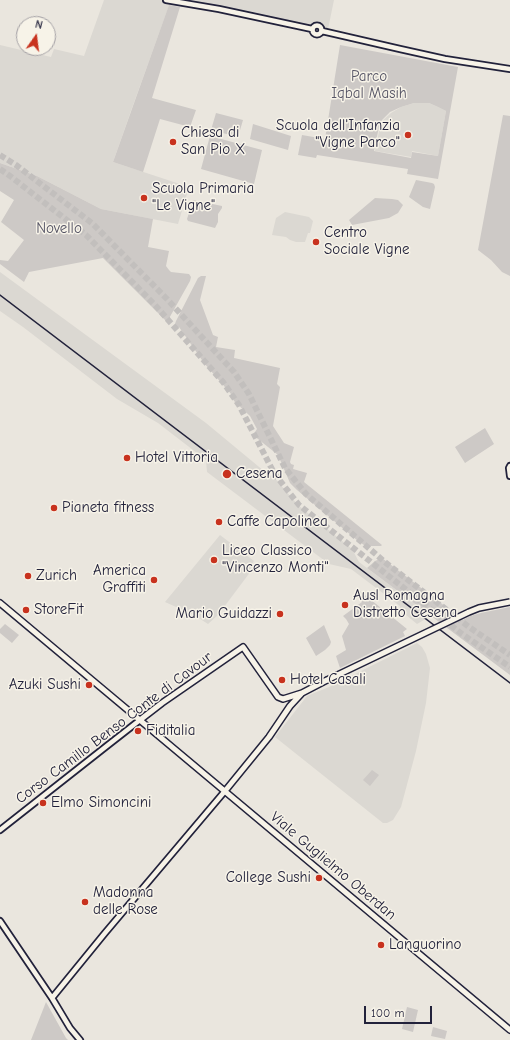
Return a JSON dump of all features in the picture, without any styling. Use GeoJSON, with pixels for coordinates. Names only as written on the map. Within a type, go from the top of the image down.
{"type":"FeatureCollection","features":[{"type":"Feature","properties":{"kind":"main road"},"geometry":{"type":"LineString","coordinates":[[225,791],[269,737],[290,706],[302,693],[469,612],[479,608],[510,602]]}},
{"type":"Feature","properties":{"kind":"main road","name":"Viale Guglielmo Oberdan"},"geometry":{"type":"LineString","coordinates":[[0,603],[510,1030]]}},
{"type":"Feature","properties":{"kind":"main road","name":"Corso Camillo Benso Conte di Cavour"},"geometry":{"type":"LineString","coordinates":[[140,720],[243,647],[278,697],[283,699],[302,693]]}},
{"type":"Feature","properties":{"kind":"street"},"geometry":{"type":"LineString","coordinates":[[166,0],[219,9],[312,29],[317,35],[322,31],[400,50],[510,69]]}},
{"type":"Feature","properties":{"kind":"street"},"geometry":{"type":"LineString","coordinates":[[510,466],[510,476]]}},
{"type":"Feature","properties":{"kind":"street","name":"Corso Camillo Benso Conte di Cavour"},"geometry":{"type":"LineString","coordinates":[[0,830],[140,720]]}},
{"type":"Feature","properties":{"kind":"street"},"geometry":{"type":"LineString","coordinates":[[52,998],[225,791]]}},
{"type":"Feature","properties":{"kind":"street"},"geometry":{"type":"LineString","coordinates":[[0,921],[52,998],[70,1028],[80,1040]]}},
{"type":"Feature","properties":{"kind":"shaded area"},"geometry":{"type":"Polygon","coordinates":[[[104,0],[171,0],[113,162],[189,187],[178,224],[101,209],[37,176],[0,163],[0,45],[16,49],[16,56],[51,57],[56,56],[56,49],[84,56],[104,0]]]}},
{"type":"Feature","properties":{"kind":"shaded area"},"geometry":{"type":"Polygon","coordinates":[[[183,0],[334,0],[328,29],[183,0]]]}},
{"type":"Feature","properties":{"kind":"shaded area"},"geometry":{"type":"Polygon","coordinates":[[[414,103],[429,103],[446,111],[438,156],[412,151],[411,157],[375,151],[381,122],[401,107],[414,103]]]}},
{"type":"Feature","properties":{"kind":"shaded area"},"geometry":{"type":"Polygon","coordinates":[[[285,212],[309,217],[313,221],[310,233],[308,233],[305,242],[296,242],[286,237],[272,235],[276,218],[285,212]]]}},
{"type":"Feature","properties":{"kind":"shaded area"},"geometry":{"type":"Polygon","coordinates":[[[0,272],[206,423],[270,476],[272,475],[298,505],[352,549],[359,562],[431,616],[417,624],[400,610],[400,606],[351,569],[329,564],[207,472],[206,460],[158,423],[117,399],[0,311],[0,272]]]}},
{"type":"Feature","properties":{"kind":"shaded area"},"geometry":{"type":"Polygon","coordinates":[[[220,535],[254,561],[251,565],[254,567],[218,615],[208,624],[194,615],[165,602],[220,535]]]}},
{"type":"Feature","properties":{"kind":"shaded area"},"geometry":{"type":"Polygon","coordinates":[[[417,643],[422,647],[426,654],[430,668],[426,703],[416,751],[401,807],[393,820],[383,823],[275,737],[307,696],[329,687],[417,643]]]}},
{"type":"Feature","properties":{"kind":"green space"},"geometry":{"type":"Polygon","coordinates":[[[169,5],[180,7],[152,98],[196,110],[190,127],[160,119],[143,172],[113,162],[169,5]]]}},
{"type":"Feature","properties":{"kind":"green space","name":"Parco Iqbal Masih"},"geometry":{"type":"Polygon","coordinates":[[[340,45],[458,67],[438,179],[407,174],[408,169],[317,155],[316,158],[298,155],[302,135],[325,139],[340,45]],[[414,103],[390,112],[380,122],[374,151],[411,158],[412,152],[438,156],[446,111],[429,103],[414,103]]]}},
{"type":"Feature","properties":{"kind":"green space"},"geometry":{"type":"Polygon","coordinates":[[[216,113],[243,120],[238,137],[211,130],[216,113]]]}},
{"type":"Feature","properties":{"kind":"green space"},"geometry":{"type":"Polygon","coordinates":[[[503,115],[510,116],[510,276],[502,272],[491,260],[478,250],[503,115]]]}},
{"type":"Feature","properties":{"kind":"green space"},"geometry":{"type":"Polygon","coordinates":[[[253,124],[291,136],[288,150],[250,139],[253,124]]]}},
{"type":"Feature","properties":{"kind":"green space"},"geometry":{"type":"Polygon","coordinates":[[[210,136],[262,150],[254,184],[201,169],[210,136]]]}},
{"type":"Feature","properties":{"kind":"green space","name":"Novello"},"geometry":{"type":"Polygon","coordinates":[[[0,163],[37,176],[101,209],[153,219],[148,247],[169,251],[166,266],[169,270],[171,272],[189,274],[191,277],[167,322],[103,258],[29,272],[24,282],[0,264],[0,260],[8,261],[24,240],[1,222],[14,200],[0,191],[0,163]]]}},
{"type":"Feature","properties":{"kind":"green space"},"geometry":{"type":"Polygon","coordinates":[[[416,180],[434,184],[435,187],[430,209],[423,207],[409,197],[416,180]]]}},
{"type":"Feature","properties":{"kind":"green space"},"geometry":{"type":"Polygon","coordinates":[[[375,198],[398,200],[403,205],[398,213],[389,218],[352,225],[349,220],[375,198]]]}},
{"type":"Feature","properties":{"kind":"green space"},"geometry":{"type":"Polygon","coordinates":[[[193,200],[222,206],[218,214],[218,222],[215,228],[188,221],[187,219],[193,200]]]}},
{"type":"Feature","properties":{"kind":"green space"},"geometry":{"type":"Polygon","coordinates":[[[201,276],[206,276],[200,300],[213,335],[218,337],[216,347],[235,350],[234,358],[280,368],[277,384],[280,387],[273,426],[284,443],[294,447],[290,462],[294,465],[293,469],[307,473],[304,482],[382,545],[381,546],[364,545],[358,541],[290,483],[278,455],[253,435],[257,429],[250,416],[234,401],[231,394],[204,363],[179,327],[177,328],[175,324],[176,321],[198,278],[201,276]]]}},
{"type":"Feature","properties":{"kind":"green space"},"geometry":{"type":"Polygon","coordinates":[[[485,428],[494,444],[465,463],[455,447],[485,428]]]}},
{"type":"Feature","properties":{"kind":"green space"},"geometry":{"type":"Polygon","coordinates":[[[382,558],[463,620],[470,616],[510,607],[510,675],[367,568],[375,561],[382,558]]]}},
{"type":"Feature","properties":{"kind":"green space"},"geometry":{"type":"Polygon","coordinates":[[[360,591],[407,629],[403,632],[405,636],[340,668],[336,656],[346,650],[342,636],[349,624],[343,616],[362,602],[356,595],[360,591]]]}},
{"type":"Feature","properties":{"kind":"green space"},"geometry":{"type":"Polygon","coordinates":[[[5,624],[19,635],[12,643],[0,633],[0,629],[5,624]]]}},
{"type":"Feature","properties":{"kind":"green space"},"geometry":{"type":"Polygon","coordinates":[[[324,625],[331,642],[325,650],[316,656],[306,638],[324,625]]]}},
{"type":"Feature","properties":{"kind":"green space"},"geometry":{"type":"Polygon","coordinates":[[[372,770],[379,775],[370,786],[363,780],[372,770]]]}},
{"type":"Feature","properties":{"kind":"green space"},"geometry":{"type":"Polygon","coordinates":[[[46,1002],[66,1038],[68,1040],[31,1040],[46,1002]]]}},
{"type":"Feature","properties":{"kind":"green space"},"geometry":{"type":"Polygon","coordinates":[[[407,1007],[418,1010],[413,1032],[402,1029],[407,1007]]]}},
{"type":"Feature","properties":{"kind":"green space"},"geometry":{"type":"Polygon","coordinates":[[[433,1027],[447,1031],[445,1039],[431,1036],[433,1027]]]}},
{"type":"Feature","properties":{"kind":"tunnel"},"geometry":{"type":"LineString","coordinates":[[0,155],[16,165],[93,224],[167,299],[234,372],[249,394],[285,468],[306,494],[386,563],[469,627],[510,655]]}},
{"type":"Feature","properties":{"kind":"tunnel"},"geometry":{"type":"LineString","coordinates":[[0,169],[86,235],[155,305],[223,382],[239,405],[274,473],[299,505],[462,634],[510,667]]}},
{"type":"Feature","properties":{"kind":"railway"},"geometry":{"type":"LineString","coordinates":[[0,295],[510,683]]}},
{"type":"Feature","properties":{"kind":"place","name":"Scuola dell'Infanzia \"Vigne Parco\""},"geometry":{"type":"Point","coordinates":[408,135]}},
{"type":"Feature","properties":{"kind":"place","name":"Chiesa di San Pio X"},"geometry":{"type":"Point","coordinates":[173,142]}},
{"type":"Feature","properties":{"kind":"place","name":"Scuola Primaria \"Le Vigne\""},"geometry":{"type":"Point","coordinates":[144,198]}},
{"type":"Feature","properties":{"kind":"place","name":"Centro Sociale Vigne"},"geometry":{"type":"Point","coordinates":[316,242]}},
{"type":"Feature","properties":{"kind":"place","name":"Hotel Vittoria"},"geometry":{"type":"Point","coordinates":[127,458]}},
{"type":"Feature","properties":{"kind":"place","name":"Cesena"},"geometry":{"type":"Point","coordinates":[227,474]}},
{"type":"Feature","properties":{"kind":"place","name":"Pianeta fitness"},"geometry":{"type":"Point","coordinates":[54,508]}},
{"type":"Feature","properties":{"kind":"place","name":"Caffe Capolinea"},"geometry":{"type":"Point","coordinates":[219,522]}},
{"type":"Feature","properties":{"kind":"place","name":"Liceo Classico \"Vincenzo Monti\""},"geometry":{"type":"Point","coordinates":[214,560]}},
{"type":"Feature","properties":{"kind":"place","name":"Zurich"},"geometry":{"type":"Point","coordinates":[28,576]}},
{"type":"Feature","properties":{"kind":"place","name":"America Graffiti"},"geometry":{"type":"Point","coordinates":[154,580]}},
{"type":"Feature","properties":{"kind":"place","name":"Ausl Romagna Distretto Cesena"},"geometry":{"type":"Point","coordinates":[345,605]}},
{"type":"Feature","properties":{"kind":"place","name":"StoreFit"},"geometry":{"type":"Point","coordinates":[26,610]}},
{"type":"Feature","properties":{"kind":"place","name":"Mario Guidazzi"},"geometry":{"type":"Point","coordinates":[280,614]}},
{"type":"Feature","properties":{"kind":"place","name":"Hotel Casali"},"geometry":{"type":"Point","coordinates":[282,680]}},
{"type":"Feature","properties":{"kind":"place","name":"Azuki Sushi"},"geometry":{"type":"Point","coordinates":[89,685]}},
{"type":"Feature","properties":{"kind":"place","name":"Fiditalia"},"geometry":{"type":"Point","coordinates":[138,731]}},
{"type":"Feature","properties":{"kind":"place","name":"Elmo Simoncini"},"geometry":{"type":"Point","coordinates":[43,803]}},
{"type":"Feature","properties":{"kind":"place","name":"College Sushi"},"geometry":{"type":"Point","coordinates":[319,878]}},
{"type":"Feature","properties":{"kind":"place","name":"Madonna delle Rose"},"geometry":{"type":"Point","coordinates":[85,902]}},
{"type":"Feature","properties":{"kind":"place","name":"Languorino"},"geometry":{"type":"Point","coordinates":[381,945]}}]}
